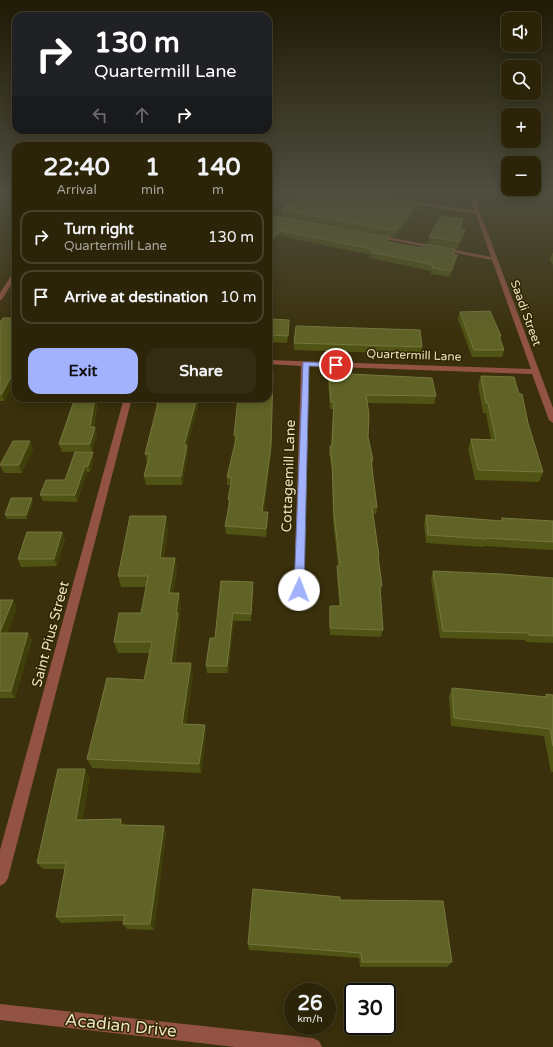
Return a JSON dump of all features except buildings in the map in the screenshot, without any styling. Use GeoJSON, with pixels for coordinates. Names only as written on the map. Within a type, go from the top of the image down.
{"type":"FeatureCollection","features":[{"type":"Feature","properties":{"kind":"street"},"geometry":{"type":"LineString","coordinates":[[391,240],[494,259]]}},
{"type":"Feature","properties":{"kind":"street","name":"Saadi Street"},"geometry":{"type":"LineString","coordinates":[[487,240],[553,420]]}},
{"type":"Feature","properties":{"kind":"street"},"geometry":{"type":"LineString","coordinates":[[0,298],[12,278]]}},
{"type":"Feature","properties":{"kind":"street","name":"Quartermill Lane"},"geometry":{"type":"LineString","coordinates":[[272,362],[535,372]]}},
{"type":"Feature","properties":{"kind":"street","name":"Cottagemill Lane"},"geometry":{"type":"LineString","coordinates":[[299,590],[305,364]]}},
{"type":"Feature","properties":{"kind":"street","name":"Saint Pius Street"},"geometry":{"type":"LineString","coordinates":[[0,878],[127,402]]}},
{"type":"Feature","properties":{"kind":"street","name":"Acadian Drive"},"geometry":{"type":"LineString","coordinates":[[0,1012],[313,1047]]}},
{"type":"Feature","properties":{"kind":"route"},"geometry":{"type":"LineString","coordinates":[[299,590],[305,364],[336,365]]}}]}
